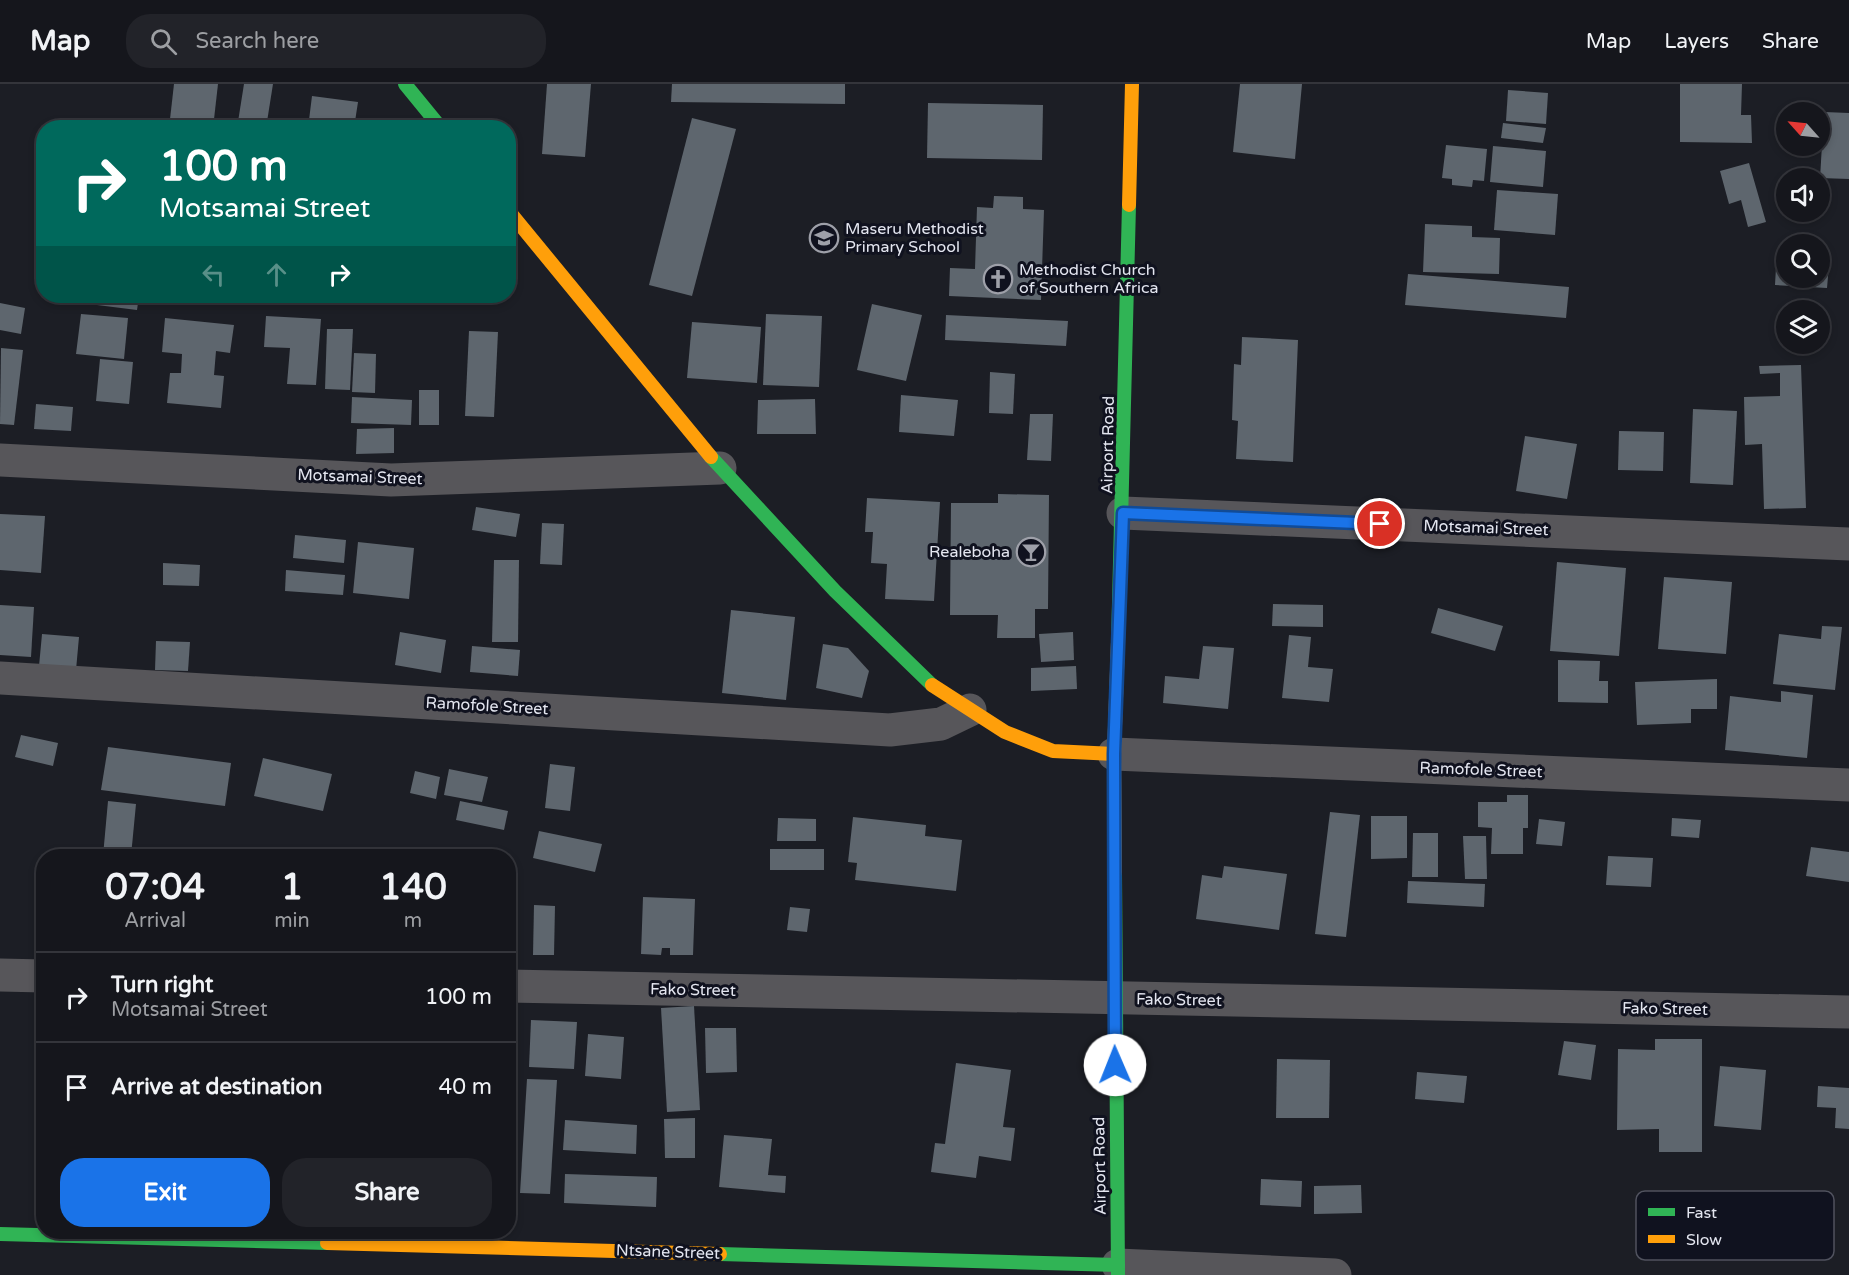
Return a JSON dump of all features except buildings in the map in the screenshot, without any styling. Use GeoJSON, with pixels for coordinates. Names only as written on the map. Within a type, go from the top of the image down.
{"type":"FeatureCollection","features":[{"type":"Feature","properties":{"kind":"street"},"geometry":{"type":"LineString","coordinates":[[405,84],[434,120]]}},
{"type":"Feature","properties":{"kind":"street","name":"Airport Road"},"geometry":{"type":"LineString","coordinates":[[1118,1270],[1114,999],[1114,754],[1123,513],[1132,84]]}},
{"type":"Feature","properties":{"kind":"street"},"geometry":{"type":"LineString","coordinates":[[516,220],[720,468],[835,591],[925,680],[1005,732],[1053,751],[1114,754]]}},
{"type":"Feature","properties":{"kind":"street","name":"Motsamai Street"},"geometry":{"type":"LineString","coordinates":[[0,460],[391,480],[720,468]]}},
{"type":"Feature","properties":{"kind":"street","name":"Motsamai Street"},"geometry":{"type":"LineString","coordinates":[[1123,513],[1849,544]]}},
{"type":"Feature","properties":{"kind":"street","name":"Ramofole Street"},"geometry":{"type":"LineString","coordinates":[[0,678],[890,730],[941,724],[970,710]]}},
{"type":"Feature","properties":{"kind":"street","name":"Ramofole Street"},"geometry":{"type":"LineString","coordinates":[[1114,754],[1849,785]]}},
{"type":"Feature","properties":{"kind":"street"},"geometry":{"type":"LineString","coordinates":[[0,975],[36,976]]}},
{"type":"Feature","properties":{"kind":"street","name":"Fako Street"},"geometry":{"type":"LineString","coordinates":[[516,986],[1849,1012]]}},
{"type":"Feature","properties":{"kind":"street","name":"Ntsane Street"},"geometry":{"type":"LineString","coordinates":[[0,1234],[36,1235]]}},
{"type":"Feature","properties":{"kind":"street","name":"Ntsane Street"},"geometry":{"type":"LineString","coordinates":[[155,1239],[1335,1275]]}},
{"type":"Feature","properties":{"kind":"traffic: fast"},"geometry":{"type":"LineString","coordinates":[[405,84],[434,120]]}},
{"type":"Feature","properties":{"kind":"traffic: fast"},"geometry":{"type":"LineString","coordinates":[[1118,642],[1129,205]]}},
{"type":"Feature","properties":{"kind":"traffic: fast"},"geometry":{"type":"LineString","coordinates":[[711,457],[835,591],[932,685]]}},
{"type":"Feature","properties":{"kind":"traffic: fast"},"geometry":{"type":"LineString","coordinates":[[1115,872],[1118,1275]]}},
{"type":"Feature","properties":{"kind":"traffic: fast"},"geometry":{"type":"LineString","coordinates":[[0,1234],[36,1235]]}},
{"type":"Feature","properties":{"kind":"traffic: fast"},"geometry":{"type":"LineString","coordinates":[[182,1239],[327,1243]]}},
{"type":"Feature","properties":{"kind":"traffic: fast"},"geometry":{"type":"LineString","coordinates":[[720,1254],[1118,1265]]}},
{"type":"Feature","properties":{"kind":"traffic: slow"},"geometry":{"type":"LineString","coordinates":[[1129,205],[1132,84]]}},
{"type":"Feature","properties":{"kind":"traffic: slow"},"geometry":{"type":"LineString","coordinates":[[516,220],[711,457]]}},
{"type":"Feature","properties":{"kind":"traffic: slow"},"geometry":{"type":"LineString","coordinates":[[1115,872],[1114,754],[1118,642]]}},
{"type":"Feature","properties":{"kind":"traffic: slow"},"geometry":{"type":"LineString","coordinates":[[932,685],[1005,732],[1053,751],[1114,754]]}},
{"type":"Feature","properties":{"kind":"traffic: slow"},"geometry":{"type":"LineString","coordinates":[[327,1243],[720,1254]]}},
{"type":"Feature","properties":{"kind":"place","name":"Maseru Methodist Primary School"},"geometry":{"type":"Point","coordinates":[824,238]}},
{"type":"Feature","properties":{"kind":"place","name":"Methodist Church of Southern Africa"},"geometry":{"type":"Point","coordinates":[998,279]}},
{"type":"Feature","properties":{"kind":"place","name":"Realeboha"},"geometry":{"type":"Point","coordinates":[1031,552]}},
{"type":"Feature","properties":{"kind":"route"},"geometry":{"type":"LineString","coordinates":[[1115,1065],[1114,754],[1123,513],[1380,524]]}}]}
